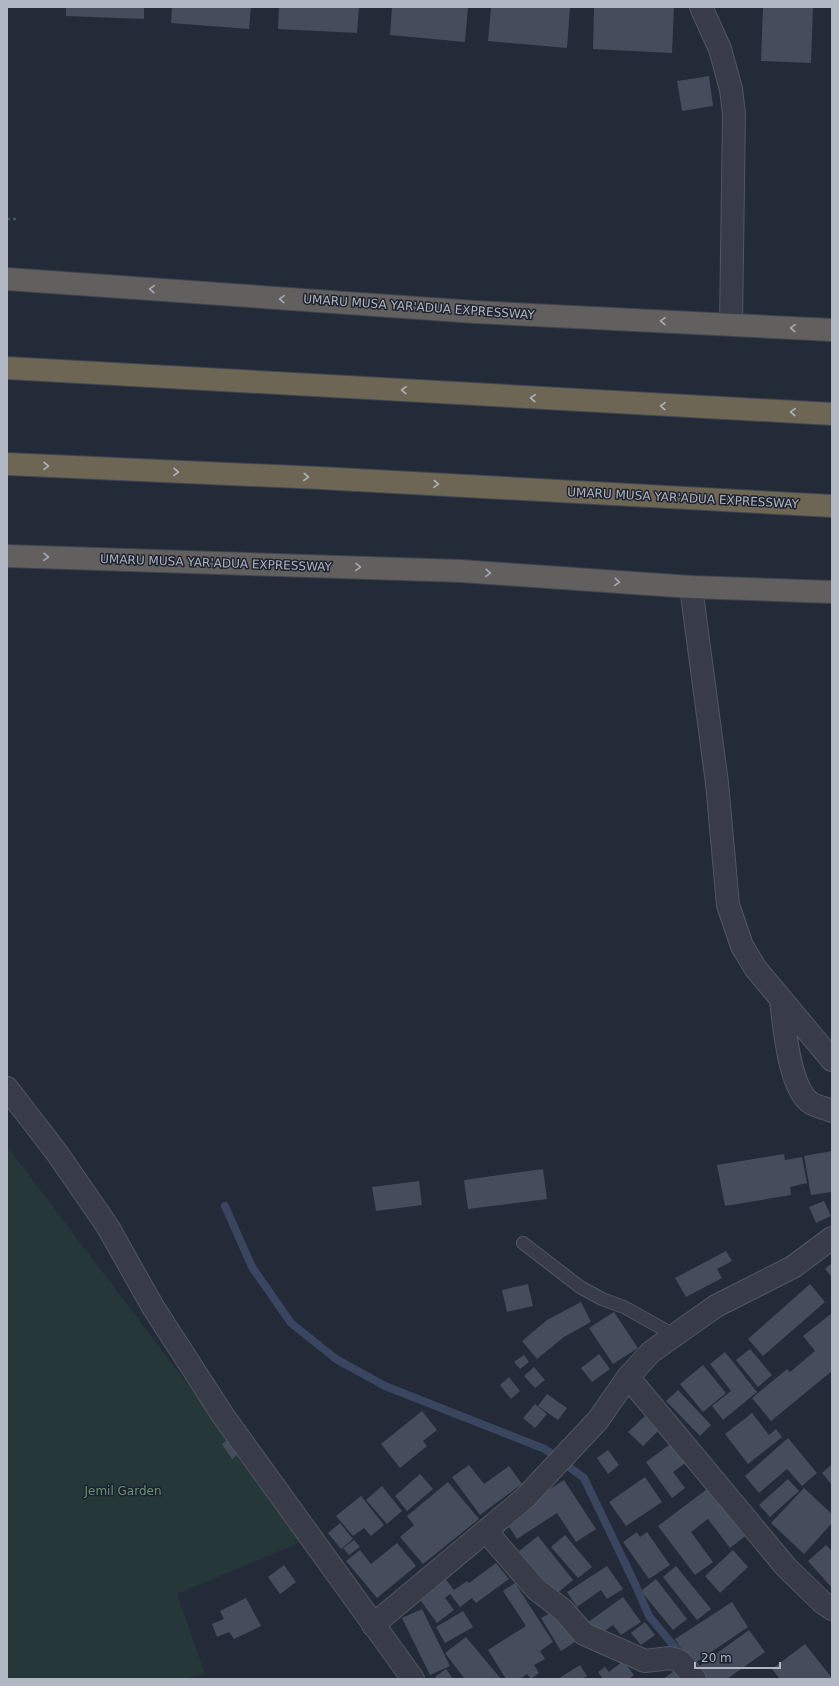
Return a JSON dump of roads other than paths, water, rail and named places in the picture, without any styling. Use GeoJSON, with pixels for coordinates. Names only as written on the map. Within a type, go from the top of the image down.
{"type":"FeatureCollection","features":[{"type":"Feature","properties":{"kind":"highway","name":"UMARU MUSA YAR'ADUA EXPRESSWAY"},"geometry":{"type":"LineString","coordinates":[[7,279],[475,312],[832,330]]}},
{"type":"Feature","properties":{"kind":"highway"},"geometry":{"type":"LineString","coordinates":[[7,368],[832,414]]}},
{"type":"Feature","properties":{"kind":"highway","name":"UMARU MUSA YAR'ADUA EXPRESSWAY"},"geometry":{"type":"LineString","coordinates":[[7,464],[320,478],[832,506]]}},
{"type":"Feature","properties":{"kind":"highway","name":"UMARU MUSA YAR'ADUA EXPRESSWAY"},"geometry":{"type":"LineString","coordinates":[[7,556],[461,571],[691,587],[832,592]]}},
{"type":"Feature","properties":{"kind":"street"},"geometry":{"type":"LineString","coordinates":[[701,7],[720,49],[731,89],[734,114],[731,324]]}},
{"type":"Feature","properties":{"kind":"street"},"geometry":{"type":"LineString","coordinates":[[691,587],[717,783],[728,905],[742,946],[756,969],[832,1060]]}},
{"type":"Feature","properties":{"kind":"street"},"geometry":{"type":"LineString","coordinates":[[781,1000],[785,1038],[792,1068],[801,1091],[811,1103],[832,1111]]}},
{"type":"Feature","properties":{"kind":"street"},"geometry":{"type":"LineString","coordinates":[[7,1088],[57,1154],[108,1227],[153,1308],[224,1417],[413,1679]]}},
{"type":"Feature","properties":{"kind":"street"},"geometry":{"type":"LineString","coordinates":[[374,1625],[525,1498],[598,1420],[628,1377],[651,1352],[716,1306],[793,1266],[832,1238]]}},
{"type":"Feature","properties":{"kind":"street"},"geometry":{"type":"LineString","coordinates":[[628,1377],[786,1567],[822,1603],[832,1609]]}},
{"type":"Feature","properties":{"kind":"street"},"geometry":{"type":"LineString","coordinates":[[486,1531],[536,1589],[563,1610],[584,1634],[645,1661],[670,1658],[682,1662],[695,1679]]}},
{"type":"Feature","properties":{"kind":"lane"},"geometry":{"type":"LineString","coordinates":[[523,1243],[580,1287],[602,1299],[624,1307],[674,1335]]}},
{"type":"Feature","properties":{"kind":"waterway"},"geometry":{"type":"LineString","coordinates":[[225,1206],[252,1267],[291,1323],[336,1359],[385,1386],[545,1449],[584,1478],[649,1616],[683,1657]]}},
{"type":"Feature","properties":{"kind":"park label","name":"Jemil Garden"},"geometry":{"type":"Point","coordinates":[123,1491]}}]}
